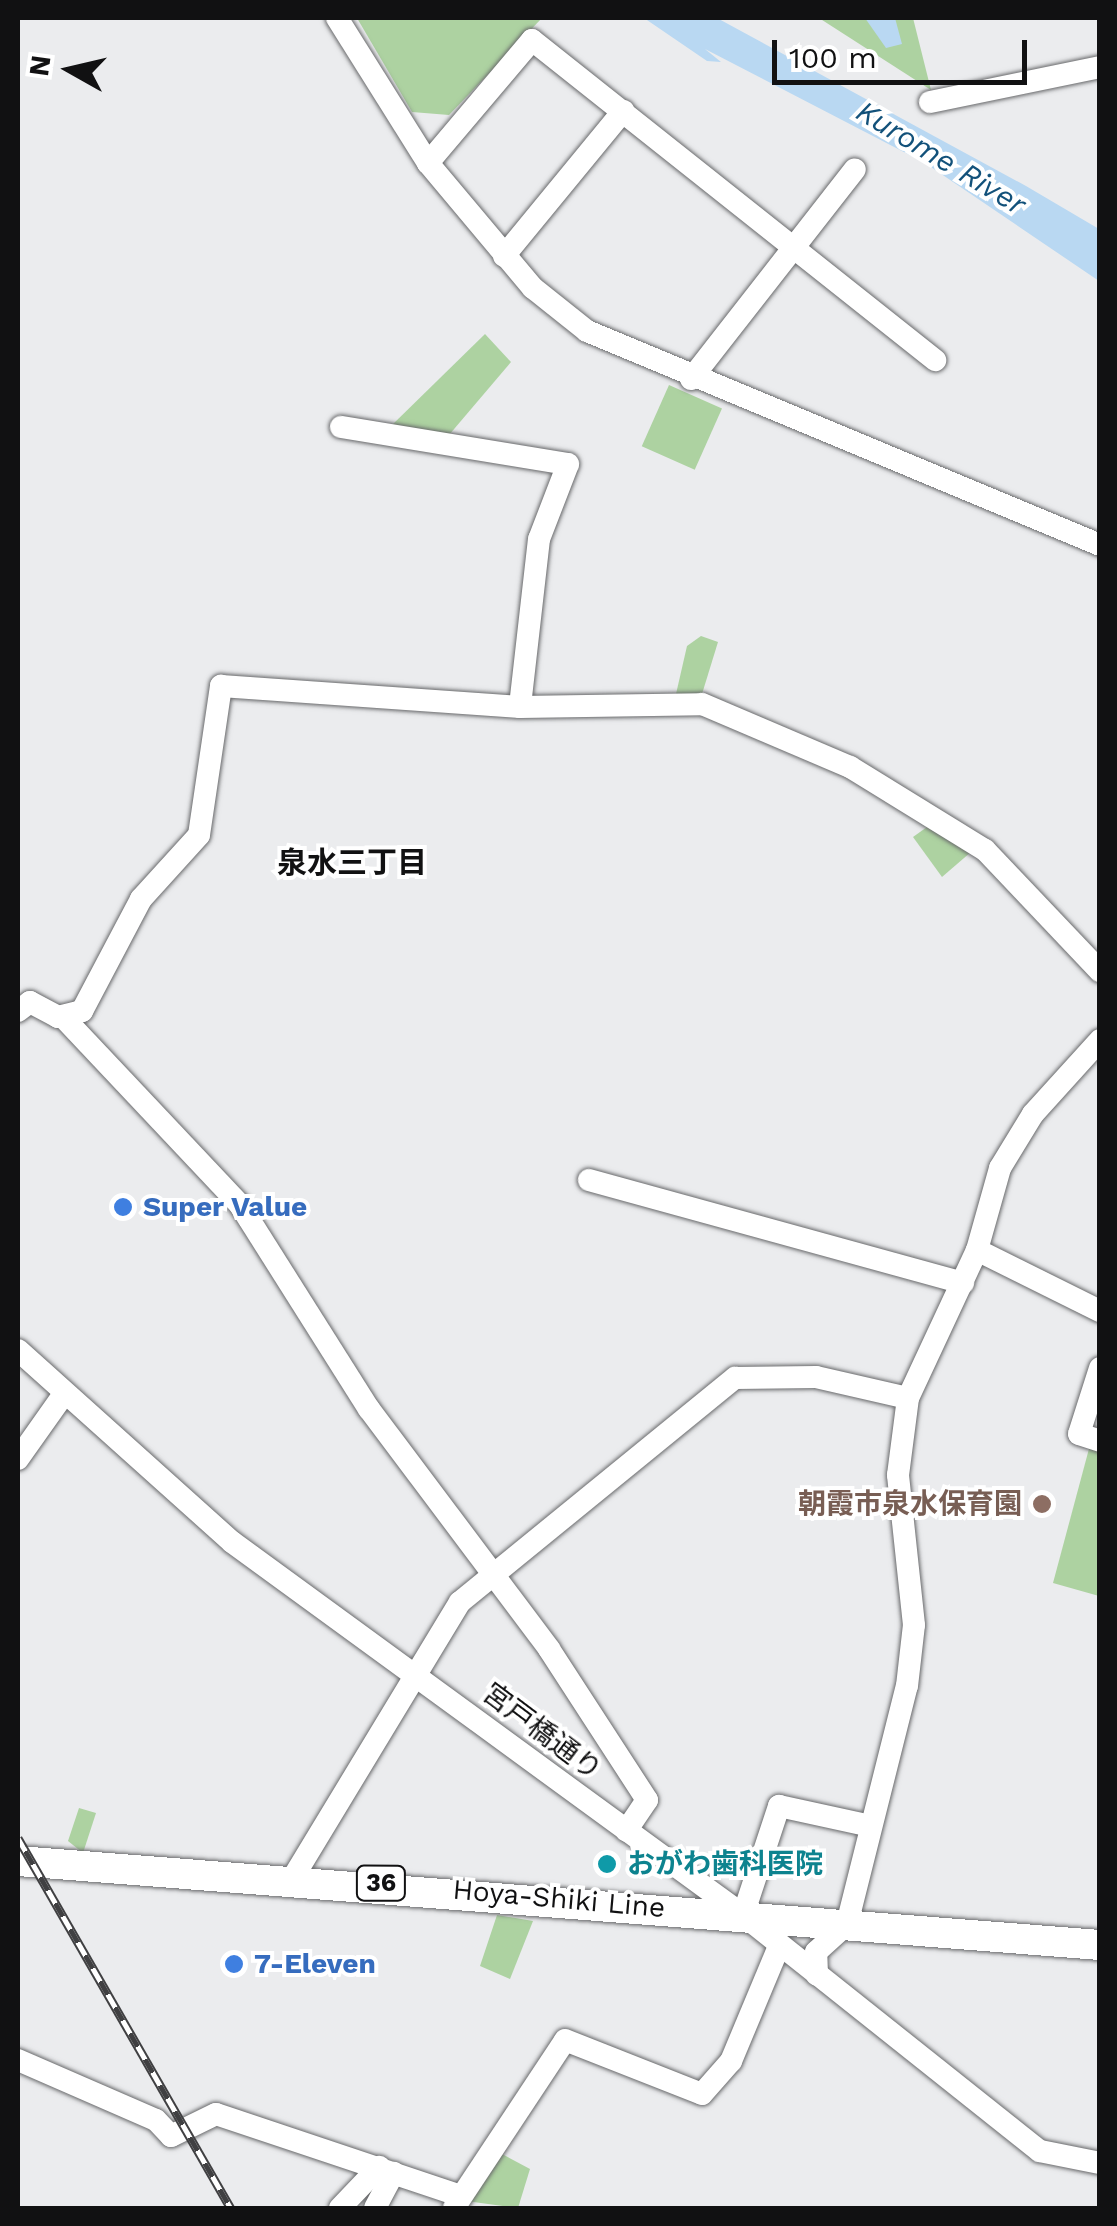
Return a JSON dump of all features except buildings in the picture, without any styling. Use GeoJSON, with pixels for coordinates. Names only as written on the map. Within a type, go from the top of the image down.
{"type":"FeatureCollection","features":[{"type":"Feature","properties":{"kind":"main road","name":"Hoya-Shiki Line"},"geometry":{"type":"LineString","coordinates":[[18,1861],[294,1876],[1100,1945]]}},
{"type":"Feature","properties":{"kind":"street"},"geometry":{"type":"LineString","coordinates":[[337,18],[428,163],[504,256],[587,331],[691,378],[1100,544]]}},
{"type":"Feature","properties":{"kind":"street"},"geometry":{"type":"LineString","coordinates":[[428,163],[532,40],[795,245],[935,360]]}},
{"type":"Feature","properties":{"kind":"street"},"geometry":{"type":"LineString","coordinates":[[930,102],[1100,67]]}},
{"type":"Feature","properties":{"kind":"street"},"geometry":{"type":"LineString","coordinates":[[504,256],[624,111]]}},
{"type":"Feature","properties":{"kind":"street"},"geometry":{"type":"LineString","coordinates":[[691,378],[856,169]]}},
{"type":"Feature","properties":{"kind":"street"},"geometry":{"type":"LineString","coordinates":[[341,427],[568,464],[539,539],[520,708]]}},
{"type":"Feature","properties":{"kind":"street"},"geometry":{"type":"LineString","coordinates":[[63,1017],[82,1011],[142,899],[199,834],[221,686],[520,708],[686,702],[776,730],[985,850],[1100,971]]}},
{"type":"Feature","properties":{"kind":"street"},"geometry":{"type":"LineString","coordinates":[[18,1010],[30,1002],[63,1017],[240,1205],[369,1409],[492,1570],[647,1800],[626,1832]]}},
{"type":"Feature","properties":{"kind":"street"},"geometry":{"type":"LineString","coordinates":[[817,1975],[816,1952],[847,1924],[913,1652],[898,1475],[908,1398],[977,1250],[987,1199],[1014,1142],[1100,1040]]}},
{"type":"Feature","properties":{"kind":"street"},"geometry":{"type":"LineString","coordinates":[[589,1180],[963,1283]]}},
{"type":"Feature","properties":{"kind":"street"},"geometry":{"type":"LineString","coordinates":[[977,1250],[1100,1311]]}},
{"type":"Feature","properties":{"kind":"street","name":"宮戸橋通り"},"geometry":{"type":"LineString","coordinates":[[18,1350],[232,1542],[743,1915],[1040,2151],[1100,2163]]}},
{"type":"Feature","properties":{"kind":"street"},"geometry":{"type":"LineString","coordinates":[[1100,1368],[1079,1434],[1100,1441]]}},
{"type":"Feature","properties":{"kind":"street"},"geometry":{"type":"LineString","coordinates":[[294,1876],[414,1674],[492,1570],[735,1378],[816,1377],[908,1398]]}},
{"type":"Feature","properties":{"kind":"street"},"geometry":{"type":"LineString","coordinates":[[18,1459],[64,1394]]}},
{"type":"Feature","properties":{"kind":"street"},"geometry":{"type":"LineString","coordinates":[[743,1915],[780,1806],[871,1826]]}},
{"type":"Feature","properties":{"kind":"street"},"geometry":{"type":"LineString","coordinates":[[18,2060],[164,2128],[216,2114],[379,2185],[458,2202],[565,2040],[702,2094],[731,2061],[779,1946]]}},
{"type":"Feature","properties":{"kind":"street"},"geometry":{"type":"LineString","coordinates":[[343,2205],[379,2185]]}},
{"type":"Feature","properties":{"kind":"green space"},"geometry":{"type":"Polygon","coordinates":[[[357,18],[542,18],[449,115],[412,112],[357,18]]]}},
{"type":"Feature","properties":{"kind":"green space"},"geometry":{"type":"Polygon","coordinates":[[[819,18],[913,18],[931,90],[819,18]]]}},
{"type":"Feature","properties":{"kind":"green space"},"geometry":{"type":"Polygon","coordinates":[[[485,334],[511,362],[449,435],[391,426],[485,334]]]}},
{"type":"Feature","properties":{"kind":"green space"},"geometry":{"type":"Polygon","coordinates":[[[669,385],[722,409],[695,470],[642,446],[669,385]]]}},
{"type":"Feature","properties":{"kind":"green space"},"geometry":{"type":"Polygon","coordinates":[[[701,636],[718,642],[702,694],[676,694],[687,646],[701,636]]]}},
{"type":"Feature","properties":{"kind":"green space"},"geometry":{"type":"Polygon","coordinates":[[[927,827],[971,852],[942,877],[913,837],[927,827]]]}},
{"type":"Feature","properties":{"kind":"green space"},"geometry":{"type":"Polygon","coordinates":[[[1090,1445],[1099,1447],[1099,1596],[1053,1583],[1090,1445]]]}},
{"type":"Feature","properties":{"kind":"green space"},"geometry":{"type":"Polygon","coordinates":[[[79,1808],[96,1813],[83,1853],[68,1841],[79,1808]]]}},
{"type":"Feature","properties":{"kind":"green space"},"geometry":{"type":"Polygon","coordinates":[[[497,1915],[533,1921],[510,1979],[480,1966],[497,1915]]]}},
{"type":"Feature","properties":{"kind":"green space"},"geometry":{"type":"Polygon","coordinates":[[[491,2148],[530,2169],[518,2208],[459,2200],[491,2148]]]}},
{"type":"Feature","properties":{"kind":"water","name":"Kurome River"},"geometry":{"type":"Polygon","coordinates":[[[644,18],[717,18],[1026,186],[1099,229],[1099,281],[925,163],[705,49],[721,62],[707,61],[644,18]]]}},
{"type":"Feature","properties":{"kind":"water"},"geometry":{"type":"Polygon","coordinates":[[[865,18],[895,18],[902,44],[886,48],[865,18]]]}},
{"type":"Feature","properties":{"kind":"railway"},"geometry":{"type":"LineString","coordinates":[[18,1838],[231,2208]]}},
{"type":"Feature","properties":{"kind":"place","name":"Super Value"},"geometry":{"type":"Point","coordinates":[123,1207]}},
{"type":"Feature","properties":{"kind":"place","name":"朝霞市泉水保育園"},"geometry":{"type":"Point","coordinates":[1042,1504]}},
{"type":"Feature","properties":{"kind":"place","name":"おがわ歯科医院"},"geometry":{"type":"Point","coordinates":[607,1864]}},
{"type":"Feature","properties":{"kind":"place","name":"7-Eleven"},"geometry":{"type":"Point","coordinates":[234,1964]}},
{"type":"Feature","properties":{"kind":"district","name":"泉水三丁目"},"geometry":{"type":"Point","coordinates":[352,863]}}]}
